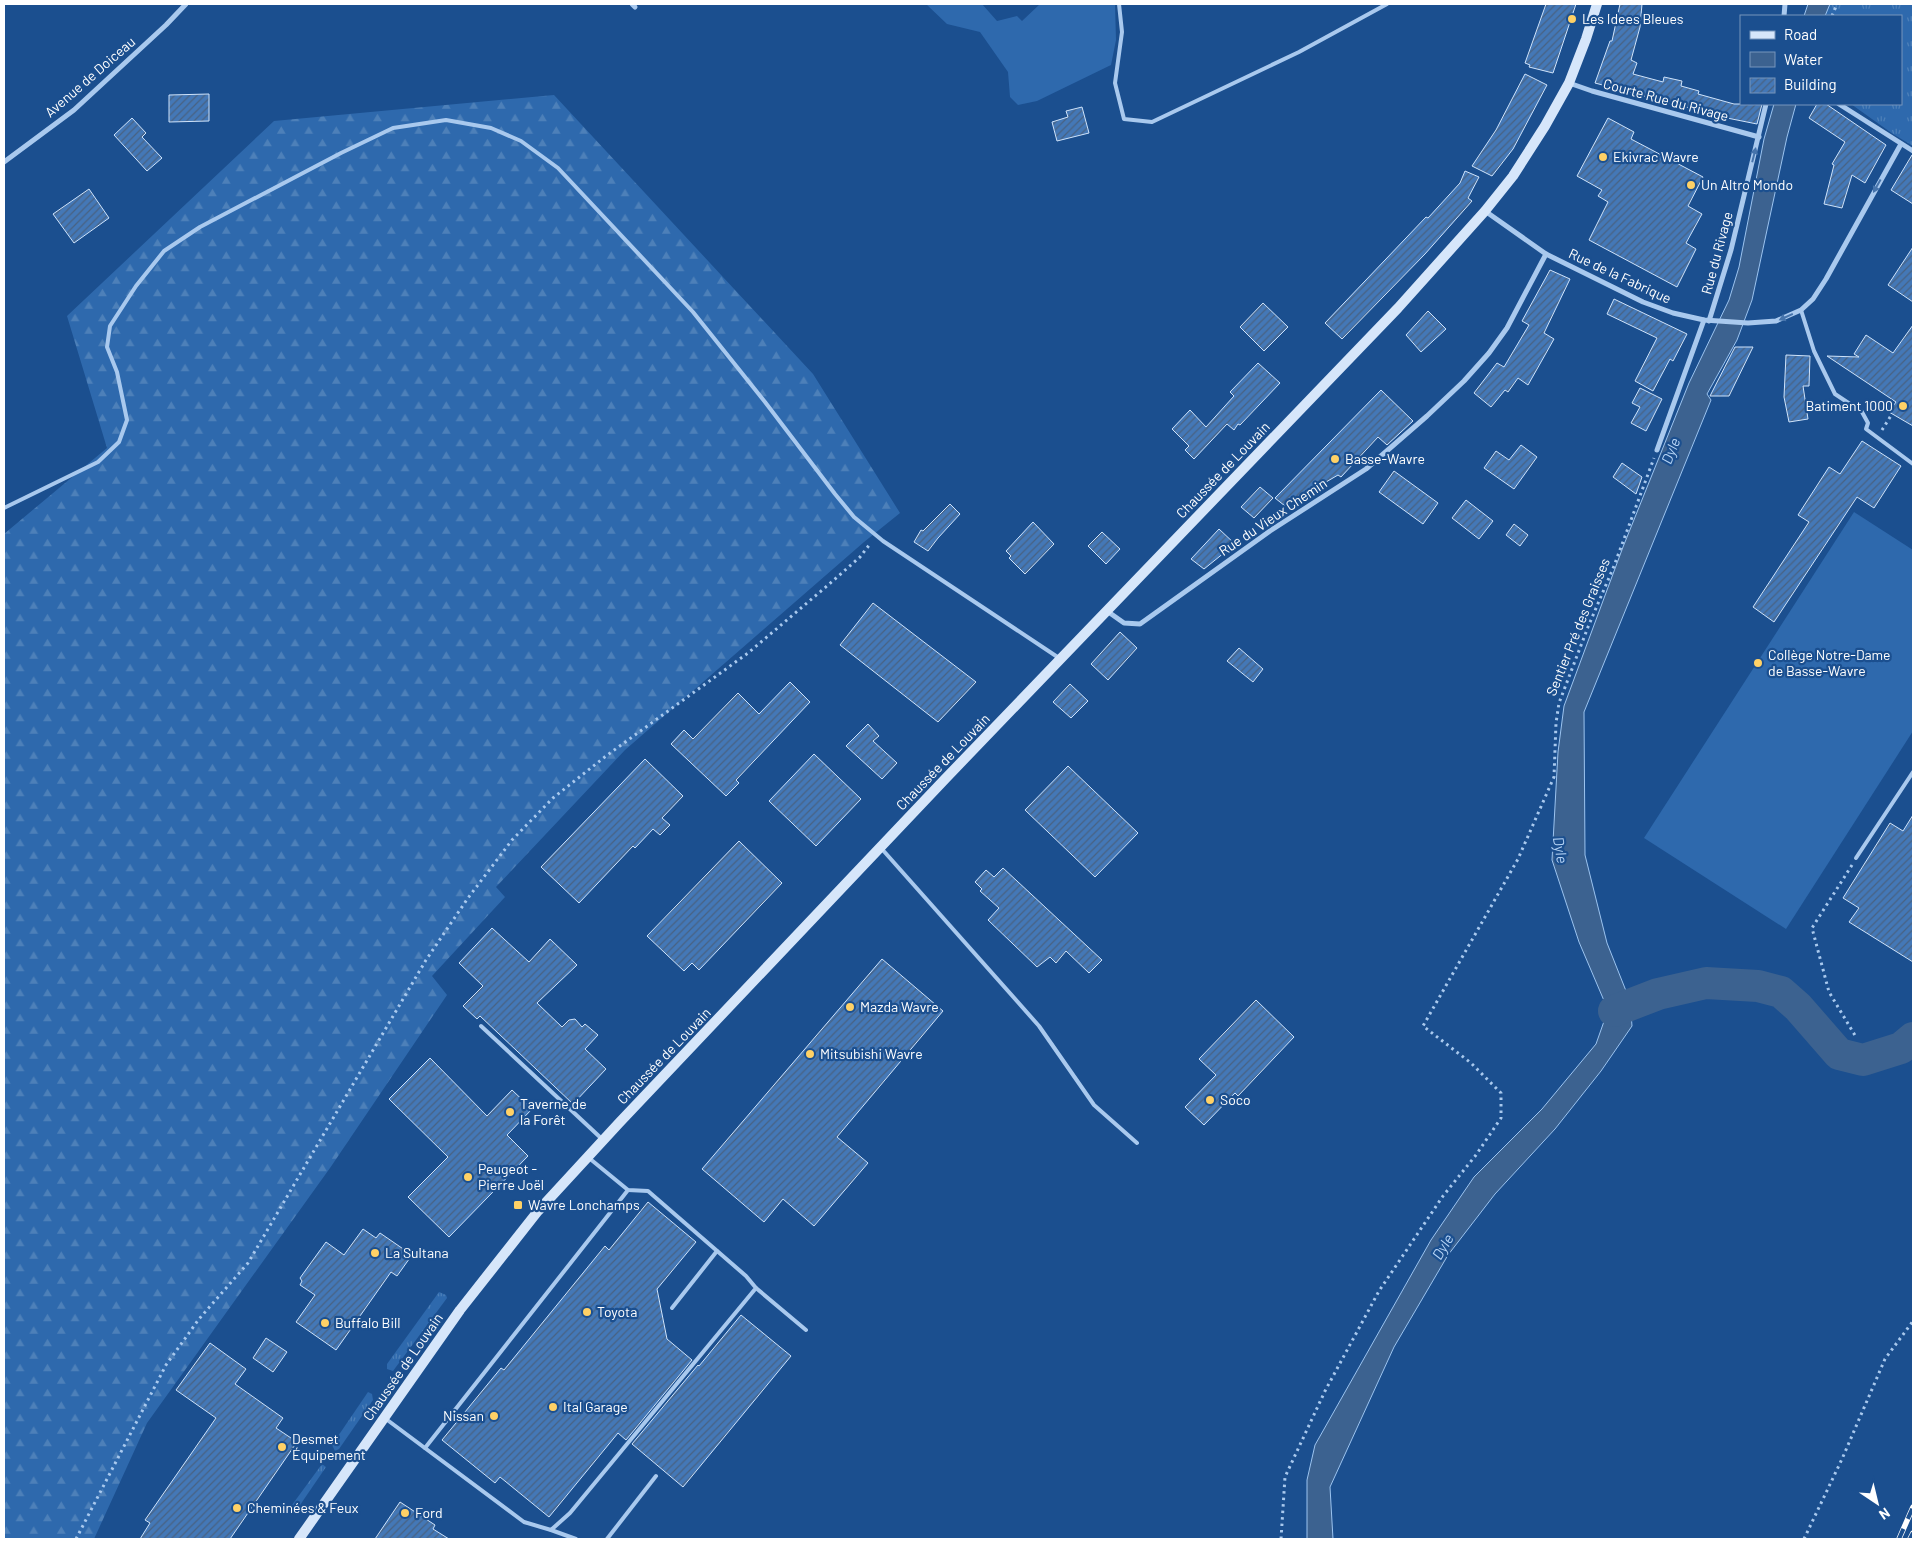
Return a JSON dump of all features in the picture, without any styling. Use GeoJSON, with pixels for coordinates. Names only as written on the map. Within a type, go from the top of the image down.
{"type":"FeatureCollection","features":[{"type":"Feature","properties":{"kind":"main road","name":"Chaussée de Louvain"},"geometry":{"type":"LineString","coordinates":[[299,1539],[460,1310],[538,1212],[881,848],[1398,308],[1486,211],[1518,168],[1545,126],[1569,83],[1597,4]]}},
{"type":"Feature","properties":{"kind":"street","name":"Avenue de Doiceau"},"geometry":{"type":"LineString","coordinates":[[4,162],[74,110],[166,25],[186,4]]}},
{"type":"Feature","properties":{"kind":"street","name":"Courte Rue du Rivage"},"geometry":{"type":"LineString","coordinates":[[1569,83],[1759,137]]}},
{"type":"Feature","properties":{"kind":"street","name":"Rue du Rivage"},"geometry":{"type":"LineString","coordinates":[[1657,450],[1707,320],[1731,250],[1766,105]]}},
{"type":"Feature","properties":{"kind":"street"},"geometry":{"type":"LineString","coordinates":[[1841,105],[1913,151]]}},
{"type":"Feature","properties":{"kind":"street","name":"Rue de la Fabrique"},"geometry":{"type":"LineString","coordinates":[[1486,211],[1546,254],[1643,302],[1673,313],[1707,320],[1748,324],[1776,321],[1801,310],[1813,299],[1826,280],[1901,144]]}},
{"type":"Feature","properties":{"kind":"street","name":"Rue du Vieux Chemin"},"geometry":{"type":"LineString","coordinates":[[1107,611],[1124,623],[1131,625],[1140,624],[1270,530],[1366,469],[1427,416],[1490,353],[1508,328],[1546,254]]}},
{"type":"Feature","properties":{"kind":"lane"},"geometry":{"type":"LineString","coordinates":[[633,6],[640,4]]}},
{"type":"Feature","properties":{"kind":"lane"},"geometry":{"type":"LineString","coordinates":[[1120,4],[1122,32],[1115,83],[1124,119],[1152,122],[1298,52],[1386,4]]}},
{"type":"Feature","properties":{"kind":"lane"},"geometry":{"type":"LineString","coordinates":[[4,508],[98,462],[119,442],[127,420],[117,372],[107,347],[110,326],[136,286],[164,251],[200,227],[393,128],[446,120],[491,128],[521,141],[558,168],[693,312],[854,517],[877,536],[1061,659]]}},
{"type":"Feature","properties":{"kind":"lane"},"geometry":{"type":"LineString","coordinates":[[1801,310],[1814,350],[1835,394],[1862,412],[1868,423],[1866,429],[1913,464]]}},
{"type":"Feature","properties":{"kind":"lane"},"geometry":{"type":"LineString","coordinates":[[1856,858],[1913,772]]}},
{"type":"Feature","properties":{"kind":"lane"},"geometry":{"type":"LineString","coordinates":[[881,848],[1039,1026],[1094,1105],[1137,1144]]}},
{"type":"Feature","properties":{"kind":"lane"},"geometry":{"type":"LineString","coordinates":[[481,1026],[604,1140]]}},
{"type":"Feature","properties":{"kind":"lane"},"geometry":{"type":"LineString","coordinates":[[588,1157],[628,1190],[648,1191],[806,1330]]}},
{"type":"Feature","properties":{"kind":"lane"},"geometry":{"type":"LineString","coordinates":[[425,1448],[628,1190]]}},
{"type":"Feature","properties":{"kind":"lane"},"geometry":{"type":"LineString","coordinates":[[672,1308],[717,1251]]}},
{"type":"Feature","properties":{"kind":"lane"},"geometry":{"type":"LineString","coordinates":[[551,1530],[570,1513],[756,1288]]}},
{"type":"Feature","properties":{"kind":"lane"},"geometry":{"type":"LineString","coordinates":[[384,1418],[524,1522],[576,1539]]}},
{"type":"Feature","properties":{"kind":"lane"},"geometry":{"type":"LineString","coordinates":[[607,1539],[656,1476]]}},
{"type":"Feature","properties":{"kind":"path"},"geometry":{"type":"LineString","coordinates":[[1877,438],[1892,414]]}},
{"type":"Feature","properties":{"kind":"path","name":"Sentier Pré des Graisses"},"geometry":{"type":"LineString","coordinates":[[1281,1539],[1285,1477],[1325,1391],[1379,1291],[1442,1196],[1476,1155],[1501,1118],[1502,1093],[1471,1063],[1423,1026],[1518,858],[1554,777],[1556,723],[1559,703],[1614,566],[1657,450]]}},
{"type":"Feature","properties":{"kind":"path"},"geometry":{"type":"LineString","coordinates":[[76,1539],[166,1365],[200,1319],[248,1263],[426,960],[468,898],[512,840],[553,798],[606,756],[748,653],[860,557],[877,536]]}},
{"type":"Feature","properties":{"kind":"path"},"geometry":{"type":"LineString","coordinates":[[1856,858],[1812,928],[1829,992],[1856,1037]]}},
{"type":"Feature","properties":{"kind":"path"},"geometry":{"type":"LineString","coordinates":[[1804,1539],[1842,1459],[1885,1359],[1913,1321]]}},
{"type":"Feature","properties":{"kind":"green space"},"geometry":{"type":"Polygon","coordinates":[[[926,4],[982,4],[997,21],[1017,16],[1022,21],[1040,4],[1115,4],[1116,40],[1111,65],[1037,101],[1018,105],[1010,97],[1008,72],[980,32],[947,24],[926,4]]]}},
{"type":"Feature","properties":{"kind":"green space"},"geometry":{"type":"Polygon","coordinates":[[[1830,4],[1913,4],[1913,146],[1852,105],[1902,105],[1902,15],[1825,15],[1830,4]]]}},
{"type":"Feature","properties":{"kind":"green space"},"geometry":{"type":"Polygon","coordinates":[[[554,95],[813,374],[900,513],[864,542],[625,750],[496,887],[505,897],[432,976],[447,995],[330,1168],[147,1423],[94,1539],[4,1539],[4,534],[107,448],[67,316],[274,121],[554,95]]]}},
{"type":"Feature","properties":{"kind":"green space"},"geometry":{"type":"Polygon","coordinates":[[[1854,512],[1913,550],[1913,731],[1786,929],[1644,838],[1854,512]]]}},
{"type":"Feature","properties":{"kind":"green space"},"geometry":{"type":"Polygon","coordinates":[[[439,1292],[446,1295],[447,1298],[393,1371],[387,1369],[387,1364],[439,1292]]]}},
{"type":"Feature","properties":{"kind":"green space"},"geometry":{"type":"Polygon","coordinates":[[[368,1392],[372,1394],[373,1400],[339,1449],[335,1451],[332,1445],[368,1392]]]}},
{"type":"Feature","properties":{"kind":"green space"},"geometry":{"type":"Polygon","coordinates":[[[322,1464],[326,1467],[298,1508],[294,1509],[292,1505],[322,1464]]]}},
{"type":"Feature","properties":{"kind":"water"},"geometry":{"type":"Polygon","coordinates":[[[1808,4],[1830,4],[1825,15],[1804,15],[1808,4]]]}},
{"type":"Feature","properties":{"kind":"water","name":"Dyle"},"geometry":{"type":"Polygon","coordinates":[[[1774,105],[1796,105],[1787,137],[1752,300],[1737,340],[1707,394],[1711,400],[1584,712],[1585,855],[1607,943],[1630,1001],[1632,1026],[1601,1071],[1555,1129],[1495,1194],[1448,1255],[1394,1347],[1330,1487],[1333,1539],[1307,1539],[1307,1480],[1315,1445],[1431,1240],[1474,1177],[1542,1109],[1596,1044],[1608,1010],[1579,942],[1552,860],[1558,752],[1564,706],[1623,547],[1689,383],[1729,300],[1739,267],[1764,139],[1774,105]]]}},
{"type":"Feature","properties":{"kind":"building"},"geometry":{"type":"Polygon","coordinates":[[[1546,4],[1576,4],[1553,73],[1529,67],[1530,65],[1525,63],[1546,4]]]}},
{"type":"Feature","properties":{"kind":"building"},"geometry":{"type":"Polygon","coordinates":[[[1620,4],[1642,4],[1640,27],[1631,60],[1637,63],[1633,74],[1663,82],[1664,77],[1682,81],[1681,86],[1699,91],[1698,94],[1734,104],[1762,105],[1757,124],[1727,118],[1595,83],[1610,41],[1612,41],[1620,4]]]}},
{"type":"Feature","properties":{"kind":"building"},"geometry":{"type":"Polygon","coordinates":[[[1525,74],[1547,85],[1513,149],[1492,176],[1472,166],[1496,130],[1525,74]]]}},
{"type":"Feature","properties":{"kind":"building"},"geometry":{"type":"Polygon","coordinates":[[[209,94],[209,121],[169,122],[169,95],[209,94]]]}},
{"type":"Feature","properties":{"kind":"building"},"geometry":{"type":"Polygon","coordinates":[[[1816,105],[1827,105],[1886,145],[1865,183],[1852,175],[1842,208],[1824,204],[1834,165],[1832,164],[1845,142],[1809,118],[1816,105]]]}},
{"type":"Feature","properties":{"kind":"building"},"geometry":{"type":"Polygon","coordinates":[[[1082,107],[1089,133],[1057,141],[1052,122],[1068,117],[1066,111],[1082,107]]]}},
{"type":"Feature","properties":{"kind":"building"},"geometry":{"type":"Polygon","coordinates":[[[132,118],[146,133],[142,137],[162,158],[147,171],[114,135],[132,118]]]}},
{"type":"Feature","properties":{"kind":"building"},"geometry":{"type":"Polygon","coordinates":[[[1608,118],[1634,132],[1631,139],[1703,177],[1688,206],[1702,214],[1686,243],[1696,249],[1677,287],[1589,240],[1608,202],[1598,196],[1602,190],[1577,176],[1608,118]]]}},
{"type":"Feature","properties":{"kind":"building"},"geometry":{"type":"Polygon","coordinates":[[[1913,155],[1913,204],[1891,190],[1913,155]]]}},
{"type":"Feature","properties":{"kind":"building"},"geometry":{"type":"Polygon","coordinates":[[[1465,171],[1479,177],[1468,198],[1472,201],[1425,254],[1342,339],[1325,323],[1426,217],[1428,218],[1460,183],[1465,171]]]}},
{"type":"Feature","properties":{"kind":"building"},"geometry":{"type":"Polygon","coordinates":[[[89,189],[109,218],[74,243],[53,214],[89,189]]]}},
{"type":"Feature","properties":{"kind":"building"},"geometry":{"type":"Polygon","coordinates":[[[1913,247],[1913,302],[1888,285],[1913,247]]]}},
{"type":"Feature","properties":{"kind":"building"},"geometry":{"type":"Polygon","coordinates":[[[1550,270],[1570,279],[1544,333],[1554,339],[1528,385],[1518,378],[1508,392],[1505,390],[1491,407],[1474,393],[1497,363],[1504,367],[1529,325],[1522,321],[1550,270]]]}},
{"type":"Feature","properties":{"kind":"building"},"geometry":{"type":"Polygon","coordinates":[[[1614,299],[1687,334],[1673,361],[1670,359],[1653,391],[1635,381],[1657,338],[1607,314],[1614,299]]]}},
{"type":"Feature","properties":{"kind":"building"},"geometry":{"type":"Polygon","coordinates":[[[1263,303],[1288,327],[1264,351],[1240,327],[1263,303]]]}},
{"type":"Feature","properties":{"kind":"building"},"geometry":{"type":"Polygon","coordinates":[[[1428,311],[1446,329],[1421,352],[1406,335],[1428,311]]]}},
{"type":"Feature","properties":{"kind":"building"},"geometry":{"type":"Polygon","coordinates":[[[1913,325],[1913,426],[1889,412],[1896,402],[1827,356],[1859,357],[1854,354],[1866,335],[1893,353],[1913,325]]]}},
{"type":"Feature","properties":{"kind":"building"},"geometry":{"type":"Polygon","coordinates":[[[1735,347],[1753,347],[1729,396],[1710,396],[1735,347]]]}},
{"type":"Feature","properties":{"kind":"building"},"geometry":{"type":"Polygon","coordinates":[[[1786,355],[1810,356],[1809,386],[1803,386],[1808,419],[1789,422],[1784,397],[1786,355]]]}},
{"type":"Feature","properties":{"kind":"building"},"geometry":{"type":"Polygon","coordinates":[[[1258,363],[1280,383],[1240,425],[1238,424],[1234,430],[1227,424],[1194,459],[1185,450],[1189,446],[1172,429],[1190,410],[1206,427],[1234,396],[1230,392],[1258,363]]]}},
{"type":"Feature","properties":{"kind":"building"},"geometry":{"type":"Polygon","coordinates":[[[1640,388],[1662,399],[1646,431],[1631,423],[1640,407],[1632,403],[1640,388]]]}},
{"type":"Feature","properties":{"kind":"building","name":"Basse-Wavre"},"geometry":{"type":"Polygon","coordinates":[[[1381,390],[1413,421],[1387,445],[1378,437],[1341,477],[1338,475],[1285,506],[1275,498],[1381,390]]]}},
{"type":"Feature","properties":{"kind":"building"},"geometry":{"type":"Polygon","coordinates":[[[1862,441],[1901,466],[1874,508],[1857,497],[1774,622],[1753,607],[1809,522],[1798,515],[1829,467],[1840,474],[1862,441]]]}},
{"type":"Feature","properties":{"kind":"building"},"geometry":{"type":"Polygon","coordinates":[[[1521,445],[1537,457],[1514,489],[1484,468],[1496,451],[1509,460],[1521,445]]]}},
{"type":"Feature","properties":{"kind":"building"},"geometry":{"type":"Polygon","coordinates":[[[1622,463],[1642,477],[1636,494],[1613,477],[1622,463]]]}},
{"type":"Feature","properties":{"kind":"building"},"geometry":{"type":"Polygon","coordinates":[[[1394,471],[1438,503],[1423,524],[1379,492],[1394,471]]]}},
{"type":"Feature","properties":{"kind":"building"},"geometry":{"type":"Polygon","coordinates":[[[1260,487],[1273,498],[1254,518],[1241,507],[1260,487]]]}},
{"type":"Feature","properties":{"kind":"building"},"geometry":{"type":"Polygon","coordinates":[[[1466,500],[1493,521],[1479,539],[1452,518],[1466,500]]]}},
{"type":"Feature","properties":{"kind":"building"},"geometry":{"type":"Polygon","coordinates":[[[950,504],[960,514],[928,551],[914,542],[921,530],[923,531],[950,504]]]}},
{"type":"Feature","properties":{"kind":"building"},"geometry":{"type":"Polygon","coordinates":[[[1033,522],[1054,544],[1025,574],[1009,558],[1011,556],[1006,551],[1033,522]]]}},
{"type":"Feature","properties":{"kind":"building"},"geometry":{"type":"Polygon","coordinates":[[[1514,524],[1528,535],[1520,546],[1506,535],[1514,524]]]}},
{"type":"Feature","properties":{"kind":"building"},"geometry":{"type":"Polygon","coordinates":[[[1219,529],[1235,544],[1204,569],[1191,559],[1219,529]]]}},
{"type":"Feature","properties":{"kind":"building"},"geometry":{"type":"Polygon","coordinates":[[[1102,532],[1120,549],[1106,564],[1088,546],[1102,532]]]}},
{"type":"Feature","properties":{"kind":"building"},"geometry":{"type":"Polygon","coordinates":[[[873,603],[976,682],[938,722],[840,645],[873,603]]]}},
{"type":"Feature","properties":{"kind":"building"},"geometry":{"type":"Polygon","coordinates":[[[1120,632],[1137,648],[1108,680],[1091,664],[1120,632]]]}},
{"type":"Feature","properties":{"kind":"building"},"geometry":{"type":"Polygon","coordinates":[[[1239,648],[1263,669],[1253,682],[1227,661],[1239,648]]]}},
{"type":"Feature","properties":{"kind":"building"},"geometry":{"type":"Polygon","coordinates":[[[790,682],[810,702],[736,780],[739,783],[726,796],[671,744],[684,730],[693,739],[738,693],[759,714],[790,682]]]}},
{"type":"Feature","properties":{"kind":"building"},"geometry":{"type":"Polygon","coordinates":[[[1070,684],[1088,701],[1071,718],[1053,702],[1070,684]]]}},
{"type":"Feature","properties":{"kind":"building"},"geometry":{"type":"Polygon","coordinates":[[[868,724],[879,736],[873,741],[897,763],[882,779],[846,746],[868,724]]]}},
{"type":"Feature","properties":{"kind":"building"},"geometry":{"type":"Polygon","coordinates":[[[814,754],[861,799],[816,846],[769,801],[814,754]]]}},
{"type":"Feature","properties":{"kind":"building"},"geometry":{"type":"Polygon","coordinates":[[[645,759],[683,796],[662,818],[670,825],[660,835],[653,829],[635,848],[633,846],[579,903],[541,867],[645,759]]]}},
{"type":"Feature","properties":{"kind":"building"},"geometry":{"type":"Polygon","coordinates":[[[1068,766],[1138,833],[1095,877],[1025,810],[1068,766]]]}},
{"type":"Feature","properties":{"kind":"building"},"geometry":{"type":"Polygon","coordinates":[[[1913,815],[1913,962],[1849,922],[1859,908],[1843,898],[1890,823],[1903,831],[1913,815]]]}},
{"type":"Feature","properties":{"kind":"building"},"geometry":{"type":"Polygon","coordinates":[[[739,841],[782,883],[699,970],[692,963],[684,971],[647,936],[739,841]]]}},
{"type":"Feature","properties":{"kind":"building"},"geometry":{"type":"Polygon","coordinates":[[[1003,868],[1102,960],[1089,973],[1066,951],[1056,963],[1050,957],[1037,967],[988,920],[999,908],[980,891],[982,889],[975,882],[986,870],[994,877],[1003,868]]]}},
{"type":"Feature","properties":{"kind":"building"},"geometry":{"type":"Polygon","coordinates":[[[492,928],[529,962],[550,939],[577,965],[537,1003],[562,1027],[569,1020],[575,1019],[582,1027],[585,1024],[598,1035],[585,1049],[606,1069],[573,1104],[480,1016],[477,1019],[463,1006],[483,986],[459,963],[492,928]]]}},
{"type":"Feature","properties":{"kind":"building"},"geometry":{"type":"Polygon","coordinates":[[[882,959],[943,1011],[837,1137],[868,1163],[814,1226],[783,1199],[764,1222],[702,1169],[882,959]]]}},
{"type":"Feature","properties":{"kind":"building"},"geometry":{"type":"Polygon","coordinates":[[[1256,1000],[1294,1037],[1238,1096],[1235,1093],[1204,1125],[1185,1107],[1216,1075],[1199,1059],[1256,1000]]]}},
{"type":"Feature","properties":{"kind":"building"},"geometry":{"type":"Polygon","coordinates":[[[430,1058],[487,1116],[512,1090],[532,1109],[507,1135],[528,1156],[449,1237],[408,1197],[448,1157],[389,1099],[430,1058]]]}},
{"type":"Feature","properties":{"kind":"building","name":"Ital Garage"},"geometry":{"type":"Polygon","coordinates":[[[648,1202],[696,1242],[657,1289],[667,1339],[692,1360],[626,1440],[618,1433],[549,1517],[500,1477],[495,1483],[442,1440],[501,1368],[504,1370],[605,1246],[609,1250],[648,1202]]]}},
{"type":"Feature","properties":{"kind":"building"},"geometry":{"type":"Polygon","coordinates":[[[363,1229],[376,1238],[380,1233],[412,1255],[397,1276],[391,1272],[336,1350],[296,1322],[315,1295],[300,1285],[302,1281],[300,1278],[326,1242],[344,1255],[363,1229]]]}},
{"type":"Feature","properties":{"kind":"building"},"geometry":{"type":"Polygon","coordinates":[[[741,1315],[791,1356],[683,1487],[632,1444],[741,1315]]]}},
{"type":"Feature","properties":{"kind":"building"},"geometry":{"type":"Polygon","coordinates":[[[266,1338],[287,1352],[273,1372],[253,1358],[266,1338]]]}},
{"type":"Feature","properties":{"kind":"building"},"geometry":{"type":"Polygon","coordinates":[[[210,1343],[246,1369],[235,1384],[283,1418],[276,1428],[297,1442],[230,1539],[140,1539],[150,1523],[145,1520],[216,1418],[176,1390],[210,1343]]]}},
{"type":"Feature","properties":{"kind":"building","name":"Ford"},"geometry":{"type":"Polygon","coordinates":[[[400,1502],[435,1525],[433,1529],[449,1539],[375,1539],[400,1502]]]}},
{"type":"Feature","properties":{"kind":"waterway"},"geometry":{"type":"LineString","coordinates":[[1614,1011],[1658,994],[1706,983],[1758,986],[1781,992],[1798,1007],[1839,1054],[1863,1060],[1901,1048],[1913,1038]]}},
{"type":"Feature","properties":{"kind":"railway"},"geometry":{"type":"LineString","coordinates":[[1899,1539],[1913,1507]]}},
{"type":"Feature","properties":{"kind":"railway"},"geometry":{"type":"LineString","coordinates":[[1910,1539],[1913,1533]]}},
{"type":"Feature","properties":{"kind":"place","name":"Les Idees Bleues"},"geometry":{"type":"Point","coordinates":[1572,19]}},
{"type":"Feature","properties":{"kind":"place","name":"Ekivrac Wavre"},"geometry":{"type":"Point","coordinates":[1603,157]}},
{"type":"Feature","properties":{"kind":"place","name":"Un Altro Mondo"},"geometry":{"type":"Point","coordinates":[1691,185]}},
{"type":"Feature","properties":{"kind":"place","name":"Batiment 1000"},"geometry":{"type":"Point","coordinates":[1903,406]}},
{"type":"Feature","properties":{"kind":"place","name":"Basse-Wavre"},"geometry":{"type":"Point","coordinates":[1335,459]}},
{"type":"Feature","properties":{"kind":"place","name":"Collège Notre-Dame de Basse-Wavre"},"geometry":{"type":"Point","coordinates":[1758,663]}},
{"type":"Feature","properties":{"kind":"place","name":"Mazda Wavre"},"geometry":{"type":"Point","coordinates":[850,1007]}},
{"type":"Feature","properties":{"kind":"place","name":"Mitsubishi Wavre"},"geometry":{"type":"Point","coordinates":[810,1054]}},
{"type":"Feature","properties":{"kind":"place","name":"Soco"},"geometry":{"type":"Point","coordinates":[1210,1100]}},
{"type":"Feature","properties":{"kind":"place","name":"Taverne de la Forêt"},"geometry":{"type":"Point","coordinates":[510,1112]}},
{"type":"Feature","properties":{"kind":"place","name":"Peugeot - Pierre Joël"},"geometry":{"type":"Point","coordinates":[468,1177]}},
{"type":"Feature","properties":{"kind":"place","name":"Wavre Lonchamps"},"geometry":{"type":"Point","coordinates":[518,1205]}},
{"type":"Feature","properties":{"kind":"place","name":"La Sultana"},"geometry":{"type":"Point","coordinates":[375,1253]}},
{"type":"Feature","properties":{"kind":"place","name":"Toyota"},"geometry":{"type":"Point","coordinates":[587,1312]}},
{"type":"Feature","properties":{"kind":"place","name":"Buffalo Bill"},"geometry":{"type":"Point","coordinates":[325,1323]}},
{"type":"Feature","properties":{"kind":"place","name":"Ital Garage"},"geometry":{"type":"Point","coordinates":[553,1407]}},
{"type":"Feature","properties":{"kind":"place","name":"Nissan"},"geometry":{"type":"Point","coordinates":[494,1416]}},
{"type":"Feature","properties":{"kind":"place","name":"Desmet Équipement"},"geometry":{"type":"Point","coordinates":[282,1447]}},
{"type":"Feature","properties":{"kind":"place","name":"Cheminées & Feux"},"geometry":{"type":"Point","coordinates":[237,1508]}},
{"type":"Feature","properties":{"kind":"place","name":"Ford"},"geometry":{"type":"Point","coordinates":[405,1513]}}]}
